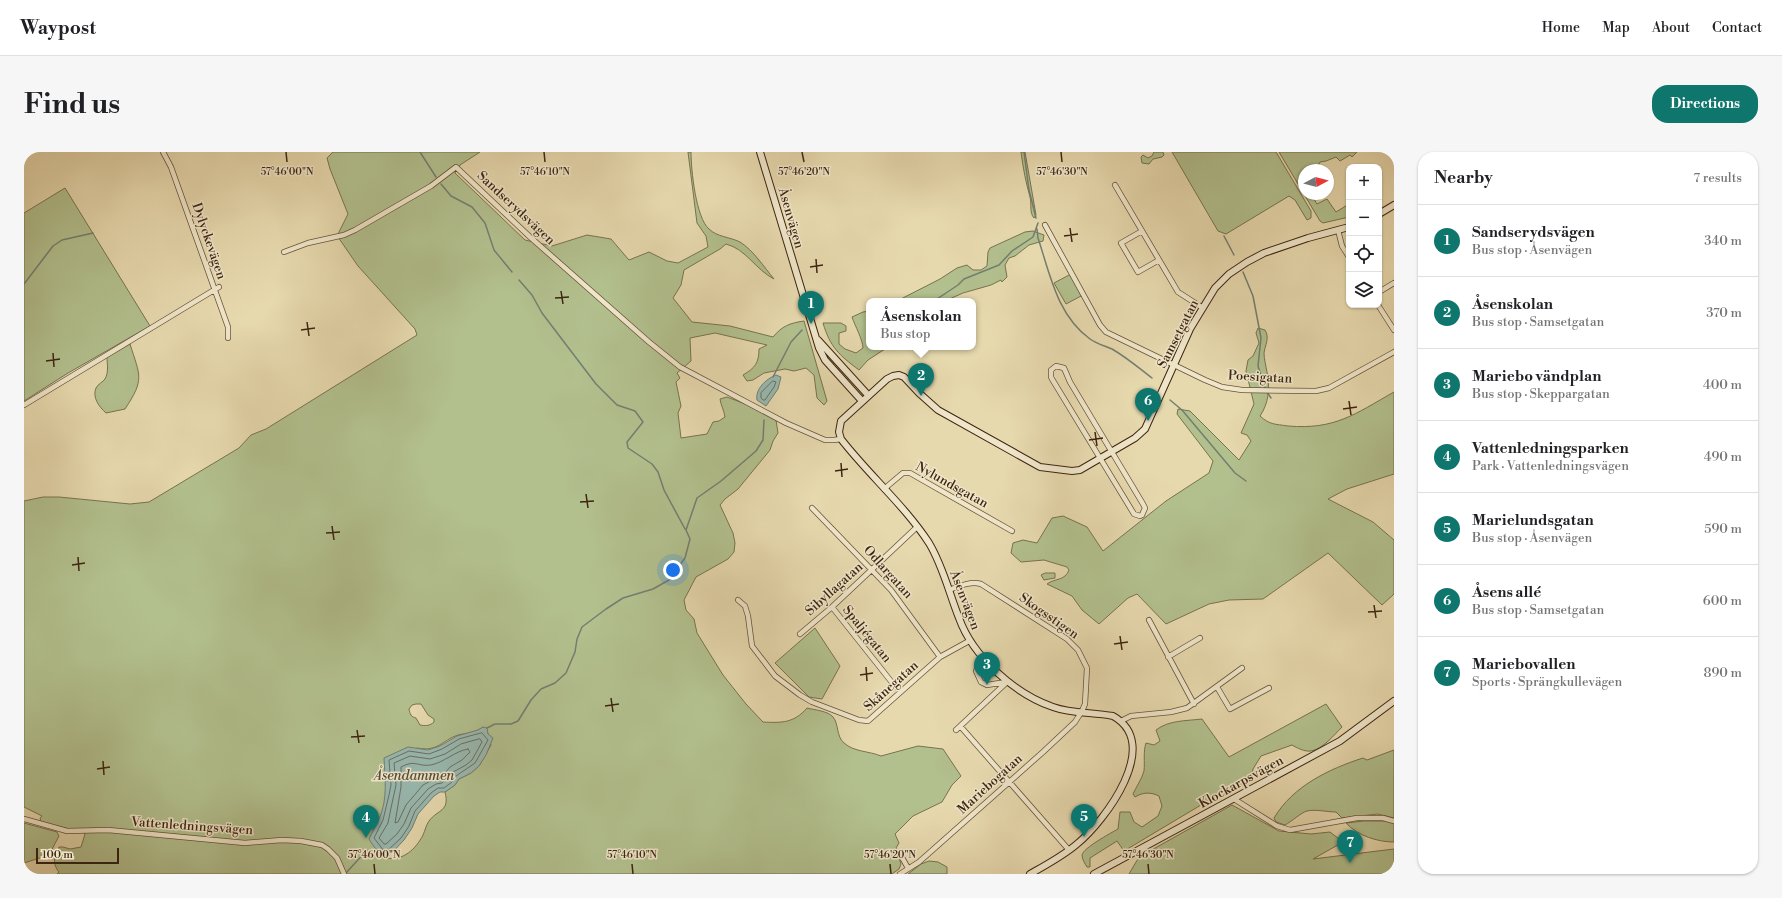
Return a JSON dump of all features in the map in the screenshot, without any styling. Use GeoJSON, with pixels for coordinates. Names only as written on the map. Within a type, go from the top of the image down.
{"type":"FeatureCollection","features":[{"type":"Feature","properties":{"kind":"street","name":"Dylyckevägen"},"geometry":{"type":"LineString","coordinates":[[163,152],[171,167],[216,289],[228,327],[228,338]]}},
{"type":"Feature","properties":{"kind":"street","name":"Åsenvägen"},"geometry":{"type":"LineString","coordinates":[[760,152],[819,348],[825,360],[862,401]]}},
{"type":"Feature","properties":{"kind":"street","name":"Sandserydsvägen"},"geometry":{"type":"LineString","coordinates":[[284,252],[308,243],[344,235],[355,230],[431,186],[456,167],[530,237],[649,342],[680,367],[786,423],[826,440],[841,439]]}},
{"type":"Feature","properties":{"kind":"street"},"geometry":{"type":"LineString","coordinates":[[1115,184],[1178,292],[1203,308]]}},
{"type":"Feature","properties":{"kind":"street"},"geometry":{"type":"LineString","coordinates":[[1382,212],[1394,205]]}},
{"type":"Feature","properties":{"kind":"street","name":"Poesigatan"},"geometry":{"type":"LineString","coordinates":[[1046,226],[1103,329],[1112,336],[1222,387],[1242,390],[1316,391],[1329,388],[1394,352]]}},
{"type":"Feature","properties":{"kind":"street","name":"Samsetgatan"},"geometry":{"type":"LineString","coordinates":[[868,395],[887,379],[899,375],[904,377],[918,394],[938,410],[1040,466],[1072,471],[1080,470],[1140,435],[1145,429],[1190,329],[1215,288],[1229,274],[1247,262],[1290,244],[1346,228]]}},
{"type":"Feature","properties":{"kind":"street"},"geometry":{"type":"LineString","coordinates":[[1338,230],[1342,246],[1346,252]]}},
{"type":"Feature","properties":{"kind":"street"},"geometry":{"type":"LineString","coordinates":[[1142,231],[1121,243],[1138,272],[1159,260]]}},
{"type":"Feature","properties":{"kind":"street"},"geometry":{"type":"LineString","coordinates":[[1382,290],[1394,283]]}},
{"type":"Feature","properties":{"kind":"street"},"geometry":{"type":"LineString","coordinates":[[24,405],[216,289]]}},
{"type":"Feature","properties":{"kind":"street"},"geometry":{"type":"LineString","coordinates":[[1380,308],[1394,330]]}},
{"type":"Feature","properties":{"kind":"street","name":"Åsenvägen"},"geometry":{"type":"LineString","coordinates":[[815,336],[868,395]]}},
{"type":"Feature","properties":{"kind":"street"},"geometry":{"type":"LineString","coordinates":[[1060,366],[1064,368],[1070,382],[1112,452],[1144,506],[1145,511],[1140,516],[1134,514],[1051,376],[1051,370],[1054,367],[1060,366]]}},
{"type":"Feature","properties":{"kind":"street"},"geometry":{"type":"LineString","coordinates":[[841,439],[838,432],[841,421],[868,395]]}},
{"type":"Feature","properties":{"kind":"street","name":"Åsenvägen"},"geometry":{"type":"LineString","coordinates":[[841,439],[917,527],[936,554],[950,590],[958,618],[969,641],[984,659],[1008,682],[1037,700],[1054,707],[1113,716],[1121,721]]}},
{"type":"Feature","properties":{"kind":"street","name":"Nylundsgatan"},"geometry":{"type":"LineString","coordinates":[[884,489],[903,473],[910,473],[1012,531]]}},
{"type":"Feature","properties":{"kind":"street","name":"Odlargatan"},"geometry":{"type":"LineString","coordinates":[[812,508],[891,590],[940,657]]}},
{"type":"Feature","properties":{"kind":"street","name":"Sibyllagatan"},"geometry":{"type":"LineString","coordinates":[[800,634],[832,607],[917,527]]}},
{"type":"Feature","properties":{"kind":"street","name":"Skogsstigen"},"geometry":{"type":"LineString","coordinates":[[950,590],[969,583],[975,582],[981,584],[1073,644],[1084,659],[1087,668],[1085,704],[1082,711]]}},
{"type":"Feature","properties":{"kind":"street","name":"Skånegatan"},"geometry":{"type":"LineString","coordinates":[[738,600],[745,606],[748,616],[752,646],[775,676],[812,702],[859,720],[868,721],[940,657],[969,641]]}},
{"type":"Feature","properties":{"kind":"street","name":"Spaljégatan"},"geometry":{"type":"LineString","coordinates":[[832,607],[894,685],[901,691]]}},
{"type":"Feature","properties":{"kind":"street"},"geometry":{"type":"LineString","coordinates":[[1149,620],[1194,704]]}},
{"type":"Feature","properties":{"kind":"street"},"geometry":{"type":"LineString","coordinates":[[1168,657],[1200,638]]}},
{"type":"Feature","properties":{"kind":"street"},"geometry":{"type":"LineString","coordinates":[[984,659],[978,665],[976,671],[981,682],[987,685],[1008,682]]}},
{"type":"Feature","properties":{"kind":"street"},"geometry":{"type":"LineString","coordinates":[[1030,874],[1077,844],[1101,819],[1114,800],[1128,774],[1132,760],[1132,741],[1121,721],[1132,716],[1179,710],[1194,704],[1242,668]]}},
{"type":"Feature","properties":{"kind":"street"},"geometry":{"type":"LineString","coordinates":[[956,730],[1008,682]]}},
{"type":"Feature","properties":{"kind":"street"},"geometry":{"type":"LineString","coordinates":[[1217,686],[1230,709],[1269,688]]}},
{"type":"Feature","properties":{"kind":"street","name":"Klockarpsvägen"},"geometry":{"type":"LineString","coordinates":[[1094,874],[1340,741],[1394,702]]}},
{"type":"Feature","properties":{"kind":"street","name":"Mariebogatan"},"geometry":{"type":"LineString","coordinates":[[900,874],[919,862],[1009,782],[1075,722],[1082,711]]}},
{"type":"Feature","properties":{"kind":"street"},"geometry":{"type":"LineString","coordinates":[[960,727],[1069,850]]}},
{"type":"Feature","properties":{"kind":"street"},"geometry":{"type":"LineString","coordinates":[[1234,799],[1277,826],[1290,830],[1357,818],[1373,817],[1394,821]]}},
{"type":"Feature","properties":{"kind":"street","name":"Vattenledningsvägen"},"geometry":{"type":"LineString","coordinates":[[24,819],[68,831],[108,830],[245,843],[282,840],[301,841],[322,845],[328,849],[336,856],[344,872]]}},
{"type":"Feature","properties":{"kind":"street"},"geometry":{"type":"LineString","coordinates":[[900,854],[908,868]]}},
{"type":"Feature","properties":{"kind":"green space"},"geometry":{"type":"Polygon","coordinates":[[[333,152],[480,152],[460,165],[455,173],[525,240],[552,246],[587,235],[611,239],[629,260],[649,252],[667,261],[678,263],[708,247],[706,236],[697,223],[688,152],[691,152],[695,193],[704,223],[712,232],[736,240],[745,245],[774,279],[739,250],[726,244],[684,270],[681,285],[673,298],[692,322],[730,326],[773,337],[787,326],[804,321],[827,401],[824,405],[817,398],[814,375],[806,368],[794,371],[785,369],[764,373],[753,380],[747,381],[743,375],[756,365],[759,349],[767,345],[715,333],[690,338],[691,361],[677,373],[680,378],[676,382],[681,406],[678,413],[681,438],[707,434],[713,422],[719,421],[725,417],[720,399],[727,397],[764,411],[776,420],[778,433],[770,450],[738,489],[720,505],[733,533],[735,543],[734,552],[728,559],[696,577],[684,600],[686,610],[694,619],[697,633],[723,675],[746,704],[763,722],[787,721],[797,717],[807,708],[831,715],[835,720],[841,740],[848,746],[857,750],[881,756],[918,746],[943,749],[961,776],[952,785],[942,802],[913,816],[895,834],[899,843],[896,848],[901,864],[899,869],[892,874],[57,874],[59,872],[55,866],[54,860],[59,847],[70,849],[81,847],[85,834],[79,829],[69,829],[41,822],[40,818],[42,816],[24,807],[24,501],[43,497],[59,497],[130,504],[149,502],[239,448],[251,435],[266,429],[417,335],[415,329],[358,266],[338,237],[348,214],[327,158],[333,152]],[[421,704],[412,705],[409,709],[411,715],[416,718],[420,725],[424,726],[434,722],[434,719],[428,715],[421,704]],[[483,727],[474,732],[452,737],[435,747],[424,749],[417,748],[385,767],[387,780],[387,858],[398,858],[404,856],[417,845],[429,821],[445,807],[445,792],[455,785],[459,779],[471,773],[479,766],[491,745],[488,734],[483,727]]]}},
{"type":"Feature","properties":{"kind":"green space"},"geometry":{"type":"Polygon","coordinates":[[[1021,152],[1025,152],[1036,215],[1034,218],[1032,213],[1031,200],[1021,152]]]}},
{"type":"Feature","properties":{"kind":"green space"},"geometry":{"type":"Polygon","coordinates":[[[1154,152],[1163,152],[1164,155],[1153,159],[1149,164],[1142,163],[1141,157],[1143,155],[1148,158],[1152,156],[1154,152]]]}},
{"type":"Feature","properties":{"kind":"green space"},"geometry":{"type":"Polygon","coordinates":[[[1172,152],[1276,152],[1298,189],[1298,200],[1304,200],[1311,211],[1311,218],[1307,220],[1295,200],[1289,196],[1226,234],[1218,231],[1172,152]]]}},
{"type":"Feature","properties":{"kind":"green space"},"geometry":{"type":"Polygon","coordinates":[[[1279,152],[1357,152],[1352,157],[1350,155],[1340,161],[1336,157],[1320,162],[1319,164],[1298,164],[1298,184],[1279,152]]]}},
{"type":"Feature","properties":{"kind":"green space"},"geometry":{"type":"Polygon","coordinates":[[[65,188],[150,326],[68,373],[24,401],[24,213],[65,188]]]}},
{"type":"Feature","properties":{"kind":"green space"},"geometry":{"type":"Polygon","coordinates":[[[1308,200],[1315,200],[1317,204],[1328,200],[1336,212],[1346,206],[1346,218],[1323,223],[1320,221],[1308,200]]]}},
{"type":"Feature","properties":{"kind":"green space"},"geometry":{"type":"Polygon","coordinates":[[[1033,231],[1044,235],[1043,241],[1029,245],[1015,256],[1009,258],[1005,265],[1007,277],[1002,282],[1001,280],[991,285],[963,293],[952,298],[903,298],[940,279],[957,268],[967,265],[973,270],[981,270],[987,266],[988,252],[990,248],[1025,232],[1033,231]]]}},
{"type":"Feature","properties":{"kind":"green space"},"geometry":{"type":"Polygon","coordinates":[[[1071,274],[1083,295],[1066,304],[1054,283],[1071,274]]]}},
{"type":"Feature","properties":{"kind":"green space"},"geometry":{"type":"Polygon","coordinates":[[[866,312],[866,350],[883,350],[868,360],[859,370],[836,350],[823,323],[841,323],[846,326],[846,331],[839,333],[839,344],[845,349],[856,353],[863,348],[863,345],[852,317],[866,312]]]}},
{"type":"Feature","properties":{"kind":"green space"},"geometry":{"type":"Polygon","coordinates":[[[1258,328],[1265,330],[1267,336],[1264,358],[1267,372],[1268,395],[1267,401],[1260,416],[1270,423],[1304,427],[1332,423],[1356,413],[1394,392],[1394,474],[1347,489],[1328,499],[1373,522],[1394,540],[1394,594],[1382,605],[1328,553],[1263,599],[1229,600],[1209,604],[1166,624],[1137,594],[1128,598],[1099,624],[1082,610],[1072,596],[1047,584],[1065,576],[1069,570],[1067,567],[1044,560],[1021,562],[1011,553],[1013,543],[1023,540],[1037,543],[1052,518],[1063,516],[1087,527],[1103,551],[1166,501],[1209,473],[1213,461],[1177,414],[1178,409],[1190,411],[1239,460],[1251,441],[1247,435],[1241,433],[1254,404],[1246,371],[1248,360],[1253,356],[1259,343],[1256,333],[1258,328]]]}},
{"type":"Feature","properties":{"kind":"green space"},"geometry":{"type":"Polygon","coordinates":[[[130,344],[139,377],[136,391],[125,409],[106,413],[97,402],[95,395],[96,388],[106,376],[107,357],[130,344]]]}},
{"type":"Feature","properties":{"kind":"green space"},"geometry":{"type":"Polygon","coordinates":[[[1045,573],[1055,573],[1055,578],[1044,580],[1041,575],[1045,573]]]}},
{"type":"Feature","properties":{"kind":"green space"},"geometry":{"type":"Polygon","coordinates":[[[815,628],[840,666],[822,699],[809,697],[775,663],[815,628]]]}},
{"type":"Feature","properties":{"kind":"green space"},"geometry":{"type":"Polygon","coordinates":[[[1326,704],[1342,727],[1320,748],[1309,751],[1301,750],[1292,745],[1261,756],[1253,769],[1251,781],[1206,802],[1124,851],[1117,841],[1090,858],[1090,867],[1087,867],[1082,855],[1087,849],[1098,841],[1118,829],[1120,812],[1130,812],[1134,822],[1142,827],[1158,816],[1162,806],[1159,796],[1147,793],[1135,797],[1133,794],[1144,771],[1146,743],[1154,745],[1160,741],[1156,730],[1166,724],[1202,719],[1229,757],[1326,704]]]}},
{"type":"Feature","properties":{"kind":"green space"},"geometry":{"type":"Polygon","coordinates":[[[1394,750],[1394,818],[1378,814],[1342,818],[1336,812],[1314,810],[1305,812],[1285,825],[1276,822],[1274,818],[1282,807],[1291,797],[1313,780],[1350,762],[1363,758],[1367,760],[1394,750]]]}},
{"type":"Feature","properties":{"kind":"green space"},"geometry":{"type":"Polygon","coordinates":[[[1232,805],[1279,831],[1311,834],[1330,832],[1343,842],[1313,859],[1394,849],[1394,874],[1129,874],[1139,857],[1232,805]]]}},
{"type":"Feature","properties":{"kind":"green space"},"geometry":{"type":"Polygon","coordinates":[[[1385,821],[1394,823],[1394,842],[1381,841],[1362,835],[1346,823],[1385,821]]]}},
{"type":"Feature","properties":{"kind":"green space"},"geometry":{"type":"Polygon","coordinates":[[[24,823],[57,832],[59,836],[49,855],[24,863],[24,823]]]}},
{"type":"Feature","properties":{"kind":"green space"},"geometry":{"type":"Polygon","coordinates":[[[929,861],[938,862],[947,867],[947,874],[908,874],[921,864],[929,861]]]}},
{"type":"Feature","properties":{"kind":"water"},"geometry":{"type":"Polygon","coordinates":[[[776,375],[781,377],[778,389],[766,406],[757,400],[759,388],[776,375]]]}},
{"type":"Feature","properties":{"kind":"water","name":"Åsendammen"},"geometry":{"type":"Polygon","coordinates":[[[483,727],[487,728],[488,734],[493,738],[486,755],[479,766],[471,773],[459,779],[455,785],[445,792],[440,792],[434,796],[418,814],[412,828],[404,840],[387,858],[381,854],[369,839],[379,819],[384,804],[384,758],[408,747],[428,750],[440,746],[457,736],[483,727]]]}},
{"type":"Feature","properties":{"kind":"waterway"},"geometry":{"type":"LineString","coordinates":[[420,152],[436,177]]}},
{"type":"Feature","properties":{"kind":"waterway"},"geometry":{"type":"LineString","coordinates":[[1024,152],[1029,190],[1036,218]]}},
{"type":"Feature","properties":{"kind":"waterway"},"geometry":{"type":"LineString","coordinates":[[441,184],[451,196],[472,207],[485,223],[494,250],[512,272]]}},
{"type":"Feature","properties":{"kind":"waterway"},"geometry":{"type":"LineString","coordinates":[[938,298],[958,285],[964,279],[999,265],[1012,251],[1033,237],[1038,223]]}},
{"type":"Feature","properties":{"kind":"waterway"},"geometry":{"type":"LineString","coordinates":[[1037,229],[1038,238],[1056,293],[1070,318],[1090,339],[1117,352],[1152,378]]}},
{"type":"Feature","properties":{"kind":"waterway"},"geometry":{"type":"LineString","coordinates":[[24,284],[53,246],[62,240],[93,233]]}},
{"type":"Feature","properties":{"kind":"waterway"},"geometry":{"type":"LineString","coordinates":[[1224,236],[1234,255]]}},
{"type":"Feature","properties":{"kind":"waterway"},"geometry":{"type":"LineString","coordinates":[[1243,272],[1253,296],[1261,338],[1258,366],[1265,388]]}},
{"type":"Feature","properties":{"kind":"waterway"},"geometry":{"type":"LineString","coordinates":[[519,280],[532,295],[542,313],[596,384],[617,405],[635,411],[643,422],[627,442],[628,448],[652,464],[658,472],[664,490],[685,529]]}},
{"type":"Feature","properties":{"kind":"waterway"},"geometry":{"type":"LineString","coordinates":[[773,377],[791,342],[802,330]]}},
{"type":"Feature","properties":{"kind":"waterway"},"geometry":{"type":"LineString","coordinates":[[1267,392],[1271,398]]}},
{"type":"Feature","properties":{"kind":"waterway"},"geometry":{"type":"LineString","coordinates":[[1170,400],[1182,410],[1235,473],[1246,481]]}},
{"type":"Feature","properties":{"kind":"waterway"},"geometry":{"type":"LineString","coordinates":[[487,728],[495,724],[511,724],[518,721],[531,700],[541,689],[555,683],[566,673],[575,652],[577,639],[582,627],[623,598],[653,589],[669,580],[685,558],[690,539],[686,530],[697,498],[721,481],[756,451],[763,440],[764,420]]}},
{"type":"Feature","properties":{"kind":"waterway"},"geometry":{"type":"LineString","coordinates":[[345,874],[367,850]]}},
{"type":"Feature","properties":{"kind":"place","name":"Sandserydsvägen"},"geometry":{"type":"Point","coordinates":[811,324]}},
{"type":"Feature","properties":{"kind":"place","name":"Åsenskolan"},"geometry":{"type":"Point","coordinates":[921,396]}},
{"type":"Feature","properties":{"kind":"place","name":"Åsens allé"},"geometry":{"type":"Point","coordinates":[1148,421]}},
{"type":"Feature","properties":{"kind":"place","name":"Mariebo vändplan"},"geometry":{"type":"Point","coordinates":[987,685]}},
{"type":"Feature","properties":{"kind":"place","name":"Marielundsgatan"},"geometry":{"type":"Point","coordinates":[1084,837]}},
{"type":"Feature","properties":{"kind":"place","name":"Vattenledningsparken"},"geometry":{"type":"Point","coordinates":[366,838]}},
{"type":"Feature","properties":{"kind":"place","name":"Mariebovallen"},"geometry":{"type":"Point","coordinates":[1350,863]}}]}
